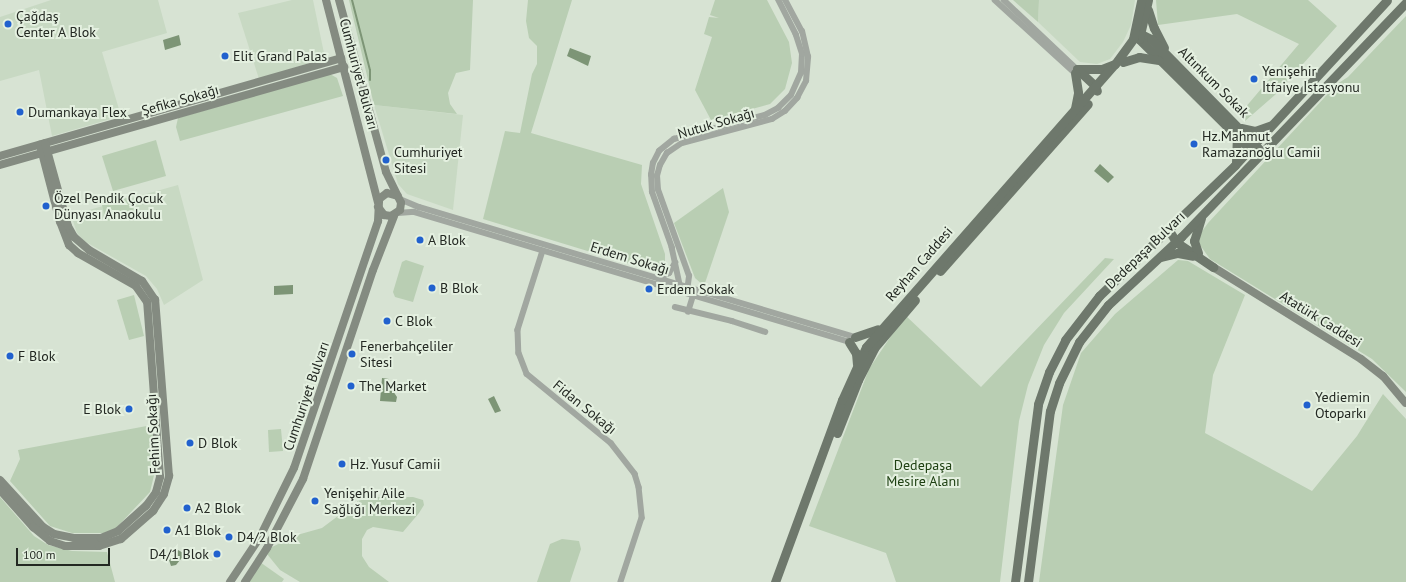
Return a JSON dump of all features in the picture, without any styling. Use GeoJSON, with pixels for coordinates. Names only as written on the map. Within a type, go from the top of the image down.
{"type":"FeatureCollection","features":[{"type":"Feature","properties":{"kind":"main road"},"geometry":{"type":"LineString","coordinates":[[1138,36],[1141,0]]}},
{"type":"Feature","properties":{"kind":"main road","name":"Dedepaşa Bulvarı"},"geometry":{"type":"LineString","coordinates":[[1015,582],[1034,421],[1049,372],[1065,340],[1087,310],[1235,165],[1387,0]]}},
{"type":"Feature","properties":{"kind":"main road","name":"Dedepaşa Bulvarı"},"geometry":{"type":"LineString","coordinates":[[1028,582],[1047,426],[1059,383],[1072,354],[1092,324],[1178,240],[1406,3]]}},
{"type":"Feature","properties":{"kind":"main road"},"geometry":{"type":"LineString","coordinates":[[852,339],[870,346],[1119,63],[1138,36],[1148,4]]}},
{"type":"Feature","properties":{"kind":"main road"},"geometry":{"type":"LineString","coordinates":[[1148,4],[1157,36],[1173,60]]}},
{"type":"Feature","properties":{"kind":"main road","name":"Altınkum Sokak"},"geometry":{"type":"LineString","coordinates":[[1138,36],[1173,60],[1239,127],[1260,156]]}},
{"type":"Feature","properties":{"kind":"main road","name":"Altınkum Sokak"},"geometry":{"type":"LineString","coordinates":[[1138,36],[1160,61],[1237,136],[1252,146]]}},
{"type":"Feature","properties":{"kind":"main road"},"geometry":{"type":"LineString","coordinates":[[1076,71],[1102,69],[1119,63],[1145,57],[1160,61]]}},
{"type":"Feature","properties":{"kind":"main road"},"geometry":{"type":"LineString","coordinates":[[1076,71],[1095,90]]}},
{"type":"Feature","properties":{"kind":"main road"},"geometry":{"type":"LineString","coordinates":[[1075,109],[1078,93],[1076,71]]}},
{"type":"Feature","properties":{"kind":"main road","name":"Reyhan Caddesi"},"geometry":{"type":"LineString","coordinates":[[775,582],[856,367],[885,323],[1075,109],[1095,90]]}},
{"type":"Feature","properties":{"kind":"main road"},"geometry":{"type":"LineString","coordinates":[[1239,127],[1255,131],[1277,121]]}},
{"type":"Feature","properties":{"kind":"main road"},"geometry":{"type":"LineString","coordinates":[[1235,165],[1238,155],[1237,136]]}},
{"type":"Feature","properties":{"kind":"main road"},"geometry":{"type":"LineString","coordinates":[[1196,254],[1194,241],[1202,214]]}},
{"type":"Feature","properties":{"kind":"main road"},"geometry":{"type":"LineString","coordinates":[[1168,229],[1178,240],[1213,267]]}},
{"type":"Feature","properties":{"kind":"main road"},"geometry":{"type":"LineString","coordinates":[[1160,257],[1178,254],[1196,254]]}},
{"type":"Feature","properties":{"kind":"main road"},"geometry":{"type":"LineString","coordinates":[[852,339],[872,332],[885,323]]}},
{"type":"Feature","properties":{"kind":"main road"},"geometry":{"type":"LineString","coordinates":[[852,339],[856,353],[856,367]]}},
{"type":"Feature","properties":{"kind":"main road","name":"Reyhan Caddesi"},"geometry":{"type":"LineString","coordinates":[[781,582],[870,346]]}},
{"type":"Feature","properties":{"kind":"street","name":"Cumhuriyet Bulvarı"},"geometry":{"type":"LineString","coordinates":[[230,582],[257,541],[294,468],[364,268],[378,221],[378,204],[326,0]]}},
{"type":"Feature","properties":{"kind":"street","name":"Cumhuriyet Bulvarı"},"geometry":{"type":"LineString","coordinates":[[339,0],[386,172],[399,198]]}},
{"type":"Feature","properties":{"kind":"street","name":"Nutuk Sokağı"},"geometry":{"type":"LineString","coordinates":[[684,294],[679,285],[676,262],[652,192],[651,175],[653,163],[659,151],[674,140],[765,115],[778,108],[791,95],[801,73],[802,54],[796,35],[778,0]]}},
{"type":"Feature","properties":{"kind":"street","name":"Nutuk Sokağı"},"geometry":{"type":"LineString","coordinates":[[690,288],[690,276],[658,190],[657,176],[660,165],[667,153],[682,143],[772,119],[785,111],[797,98],[806,81],[808,57],[802,32],[785,0]]}},
{"type":"Feature","properties":{"kind":"street"},"geometry":{"type":"LineString","coordinates":[[996,0],[1076,71]]}},
{"type":"Feature","properties":{"kind":"street"},"geometry":{"type":"LineString","coordinates":[[1004,0],[1076,71]]}},
{"type":"Feature","properties":{"kind":"street","name":"Şefika Sokağı"},"geometry":{"type":"LineString","coordinates":[[0,156],[43,148],[342,62],[354,57]]}},
{"type":"Feature","properties":{"kind":"street","name":"Şefika Sokağı"},"geometry":{"type":"LineString","coordinates":[[0,165],[43,148]]}},
{"type":"Feature","properties":{"kind":"street","name":"Fehim Sokağı"},"geometry":{"type":"LineString","coordinates":[[0,490],[32,527],[50,541],[69,546],[99,546],[121,539],[153,511],[168,484],[170,468],[147,302],[140,290],[127,276],[78,252],[66,240],[43,148]]}},
{"type":"Feature","properties":{"kind":"street"},"geometry":{"type":"LineString","coordinates":[[388,193],[399,198],[401,207],[396,214],[384,215],[378,204],[388,193]]}},
{"type":"Feature","properties":{"kind":"street","name":"Erdem Sokağı"},"geometry":{"type":"LineString","coordinates":[[399,198],[420,208],[658,278],[852,339]]}},
{"type":"Feature","properties":{"kind":"street","name":"Erdem Sokağı"},"geometry":{"type":"LineString","coordinates":[[396,214],[414,212],[684,294],[852,339]]}},
{"type":"Feature","properties":{"kind":"street","name":"Cumhuriyet Bulvarı"},"geometry":{"type":"LineString","coordinates":[[245,582],[267,548],[303,480],[372,270],[396,214]]}},
{"type":"Feature","properties":{"kind":"street","name":"Fidan Sokağı"},"geometry":{"type":"LineString","coordinates":[[543,251],[518,330],[519,353],[527,374],[611,443],[635,474],[642,503],[642,518],[622,582]]}},
{"type":"Feature","properties":{"kind":"street"},"geometry":{"type":"LineString","coordinates":[[658,278],[669,273],[676,262]]}},
{"type":"Feature","properties":{"kind":"street","name":"Atatürk Caddesi"},"geometry":{"type":"LineString","coordinates":[[1213,267],[1361,359],[1383,376],[1406,403]]}},
{"type":"Feature","properties":{"kind":"street"},"geometry":{"type":"LineString","coordinates":[[364,268],[372,270]]}},
{"type":"Feature","properties":{"kind":"street"},"geometry":{"type":"LineString","coordinates":[[684,294],[690,288]]}},
{"type":"Feature","properties":{"kind":"street"},"geometry":{"type":"LineString","coordinates":[[688,312],[693,296]]}},
{"type":"Feature","properties":{"kind":"street"},"geometry":{"type":"LineString","coordinates":[[675,307],[688,312],[732,321],[764,332]]}},
{"type":"Feature","properties":{"kind":"street"},"geometry":{"type":"LineString","coordinates":[[334,356],[344,357]]}},
{"type":"Feature","properties":{"kind":"street","name":"Fehim Sokağı"},"geometry":{"type":"LineString","coordinates":[[0,480],[43,527],[54,534],[74,538],[101,538],[118,531],[146,506],[159,485],[159,381]]}},
{"type":"Feature","properties":{"kind":"street"},"geometry":{"type":"LineString","coordinates":[[257,541],[267,548]]}},
{"type":"Feature","properties":{"kind":"shaded area"},"geometry":{"type":"Polygon","coordinates":[[[51,0],[158,0],[167,33],[102,52],[121,116],[52,136],[39,70],[0,81],[0,17],[51,0]]]}},
{"type":"Feature","properties":{"kind":"shaded area"},"geometry":{"type":"Polygon","coordinates":[[[292,0],[313,0],[325,58],[259,79],[238,13],[292,0]]]}},
{"type":"Feature","properties":{"kind":"shaded area"},"geometry":{"type":"Polygon","coordinates":[[[1039,0],[1135,0],[1131,25],[1123,42],[1110,59],[1097,64],[1080,62],[1038,22],[1039,0]]]}},
{"type":"Feature","properties":{"kind":"shaded area"},"geometry":{"type":"Polygon","coordinates":[[[179,35],[181,45],[165,50],[163,40],[179,35]]]}},
{"type":"Feature","properties":{"kind":"shaded area"},"geometry":{"type":"Polygon","coordinates":[[[570,48],[591,56],[588,66],[567,56],[570,48]]]}},
{"type":"Feature","properties":{"kind":"shaded area"},"geometry":{"type":"Polygon","coordinates":[[[374,105],[463,115],[453,210],[407,194],[398,184],[374,105]]]}},
{"type":"Feature","properties":{"kind":"shaded area"},"geometry":{"type":"Polygon","coordinates":[[[1100,164],[1114,177],[1108,183],[1094,171],[1100,164]]]}},
{"type":"Feature","properties":{"kind":"shaded area"},"geometry":{"type":"Polygon","coordinates":[[[178,185],[203,280],[164,305],[157,289],[146,276],[84,241],[77,233],[71,215],[178,185]]]}},
{"type":"Feature","properties":{"kind":"shaded area"},"geometry":{"type":"Polygon","coordinates":[[[293,285],[293,294],[274,295],[274,286],[293,285]]]}},
{"type":"Feature","properties":{"kind":"shaded area"},"geometry":{"type":"Polygon","coordinates":[[[382,378],[389,379],[388,383],[393,384],[393,391],[397,397],[396,402],[380,401],[382,378]]]}},
{"type":"Feature","properties":{"kind":"shaded area"},"geometry":{"type":"Polygon","coordinates":[[[494,396],[501,411],[495,413],[488,399],[494,396]]]}},
{"type":"Feature","properties":{"kind":"shaded area"},"geometry":{"type":"Polygon","coordinates":[[[178,550],[185,554],[176,565],[171,566],[169,560],[178,550]]]}},
{"type":"Feature","properties":{"kind":"green space"},"geometry":{"type":"Polygon","coordinates":[[[349,0],[473,0],[470,70],[456,73],[448,93],[450,104],[457,114],[374,105],[349,0]]]}},
{"type":"Feature","properties":{"kind":"green space"},"geometry":{"type":"Polygon","coordinates":[[[528,0],[572,0],[531,133],[642,165],[641,184],[665,254],[665,264],[659,270],[653,271],[483,219],[505,131],[520,133],[532,74],[537,64],[537,46],[529,38],[526,21],[528,0]]]}},
{"type":"Feature","properties":{"kind":"green space"},"geometry":{"type":"Polygon","coordinates":[[[715,0],[767,0],[789,42],[792,63],[785,89],[770,104],[711,120],[695,90],[712,37],[704,34],[709,17],[719,18],[710,15],[715,0]]]}},
{"type":"Feature","properties":{"kind":"green space"},"geometry":{"type":"Polygon","coordinates":[[[1013,0],[1039,0],[1038,22],[1013,0]]]}},
{"type":"Feature","properties":{"kind":"green space"},"geometry":{"type":"Polygon","coordinates":[[[1156,0],[1308,0],[1337,26],[1276,94],[1245,121],[1239,115],[1299,44],[1237,14],[1158,25],[1156,0]]]}},
{"type":"Feature","properties":{"kind":"green space"},"geometry":{"type":"Polygon","coordinates":[[[1406,16],[1406,392],[1372,359],[1210,259],[1200,245],[1199,240],[1200,234],[1208,223],[1337,84],[1348,77],[1406,16]]]}},
{"type":"Feature","properties":{"kind":"green space"},"geometry":{"type":"Polygon","coordinates":[[[330,74],[337,78],[343,96],[180,141],[176,127],[178,118],[330,74]]]}},
{"type":"Feature","properties":{"kind":"green space"},"geometry":{"type":"Polygon","coordinates":[[[156,140],[166,176],[113,191],[102,156],[156,140]]]}},
{"type":"Feature","properties":{"kind":"green space"},"geometry":{"type":"Polygon","coordinates":[[[723,188],[729,212],[704,286],[695,278],[674,223],[723,188]]]}},
{"type":"Feature","properties":{"kind":"green space"},"geometry":{"type":"Polygon","coordinates":[[[130,197],[134,213],[106,221],[102,205],[130,197]]]}},
{"type":"Feature","properties":{"kind":"green space","name":"Dedepaşa Mesire Alanı"},"geometry":{"type":"Polygon","coordinates":[[[1105,258],[1114,259],[1064,313],[1044,345],[1028,385],[1019,421],[1000,582],[896,582],[886,553],[809,526],[869,369],[905,315],[981,387],[1105,258]]]}},
{"type":"Feature","properties":{"kind":"green space"},"geometry":{"type":"Polygon","coordinates":[[[406,260],[424,266],[413,302],[395,297],[393,292],[402,262],[406,260]]]}},
{"type":"Feature","properties":{"kind":"green space"},"geometry":{"type":"Polygon","coordinates":[[[1178,260],[1188,261],[1245,295],[1213,375],[1205,433],[1312,491],[1357,436],[1383,394],[1406,419],[1406,582],[1039,582],[1063,405],[1081,353],[1115,314],[1178,260]]]}},
{"type":"Feature","properties":{"kind":"green space"},"geometry":{"type":"Polygon","coordinates":[[[134,295],[144,336],[129,340],[117,300],[134,295]]]}},
{"type":"Feature","properties":{"kind":"green space"},"geometry":{"type":"Polygon","coordinates":[[[152,425],[156,467],[150,492],[116,528],[104,533],[72,533],[50,526],[10,481],[20,459],[18,450],[152,425]]]}},
{"type":"Feature","properties":{"kind":"green space"},"geometry":{"type":"Polygon","coordinates":[[[281,429],[283,451],[269,452],[268,430],[281,429]]]}},
{"type":"Feature","properties":{"kind":"green space"},"geometry":{"type":"Polygon","coordinates":[[[0,497],[34,536],[48,545],[72,551],[107,552],[115,582],[0,582],[0,497]]]}},
{"type":"Feature","properties":{"kind":"green space"},"geometry":{"type":"Polygon","coordinates":[[[372,497],[413,497],[423,500],[424,505],[403,532],[373,527],[367,530],[362,539],[362,556],[369,567],[389,582],[300,582],[280,570],[267,554],[268,549],[297,535],[322,528],[358,501],[372,497]]]}},
{"type":"Feature","properties":{"kind":"green space"},"geometry":{"type":"Polygon","coordinates":[[[562,539],[579,541],[581,549],[570,582],[537,582],[550,544],[562,539]]]}},
{"type":"Feature","properties":{"kind":"green space"},"geometry":{"type":"Polygon","coordinates":[[[257,560],[284,579],[282,582],[243,582],[257,560]]]}},
{"type":"Feature","properties":{"kind":"waterway"},"geometry":{"type":"LineString","coordinates":[[352,0],[370,70],[370,80]]}},
{"type":"Feature","properties":{"kind":"place","name":"Çağdaş Center A Blok"},"geometry":{"type":"Point","coordinates":[8,24]}},
{"type":"Feature","properties":{"kind":"place","name":"Elit Grand Palas"},"geometry":{"type":"Point","coordinates":[225,56]}},
{"type":"Feature","properties":{"kind":"place","name":"Yenişehir İtfaiye İstasyonu"},"geometry":{"type":"Point","coordinates":[1254,79]}},
{"type":"Feature","properties":{"kind":"place","name":"Dumankaya Flex"},"geometry":{"type":"Point","coordinates":[20,112]}},
{"type":"Feature","properties":{"kind":"place","name":"Hz.Mahmut Ramazanoğlu Camii"},"geometry":{"type":"Point","coordinates":[1194,144]}},
{"type":"Feature","properties":{"kind":"place","name":"Cumhuriyet Sitesi"},"geometry":{"type":"Point","coordinates":[386,160]}},
{"type":"Feature","properties":{"kind":"place","name":"Özel Pendik Çocuk Dünyası Anaokulu"},"geometry":{"type":"Point","coordinates":[46,206]}},
{"type":"Feature","properties":{"kind":"place","name":"A Blok"},"geometry":{"type":"Point","coordinates":[420,240]}},
{"type":"Feature","properties":{"kind":"place","name":"B Blok"},"geometry":{"type":"Point","coordinates":[432,288]}},
{"type":"Feature","properties":{"kind":"place","name":"Erdem Sokak"},"geometry":{"type":"Point","coordinates":[649,289]}},
{"type":"Feature","properties":{"kind":"place","name":"C Blok"},"geometry":{"type":"Point","coordinates":[387,321]}},
{"type":"Feature","properties":{"kind":"place","name":"Fenerbahçeliler Sitesi"},"geometry":{"type":"Point","coordinates":[352,354]}},
{"type":"Feature","properties":{"kind":"place","name":"F Blok"},"geometry":{"type":"Point","coordinates":[10,356]}},
{"type":"Feature","properties":{"kind":"place","name":"The Market"},"geometry":{"type":"Point","coordinates":[351,386]}},
{"type":"Feature","properties":{"kind":"place","name":"Yediemin Otoparkı"},"geometry":{"type":"Point","coordinates":[1307,405]}},
{"type":"Feature","properties":{"kind":"place","name":"E Blok"},"geometry":{"type":"Point","coordinates":[129,409]}},
{"type":"Feature","properties":{"kind":"place","name":"D Blok"},"geometry":{"type":"Point","coordinates":[190,443]}},
{"type":"Feature","properties":{"kind":"place","name":"Hz. Yusuf Camii"},"geometry":{"type":"Point","coordinates":[342,464]}},
{"type":"Feature","properties":{"kind":"place","name":"Yenişehir Aile Sağlığı Merkezi"},"geometry":{"type":"Point","coordinates":[315,501]}},
{"type":"Feature","properties":{"kind":"place","name":"A2 Blok"},"geometry":{"type":"Point","coordinates":[187,508]}},
{"type":"Feature","properties":{"kind":"place","name":"A1 Blok"},"geometry":{"type":"Point","coordinates":[167,530]}},
{"type":"Feature","properties":{"kind":"place","name":"D4/2 Blok"},"geometry":{"type":"Point","coordinates":[229,537]}},
{"type":"Feature","properties":{"kind":"place","name":"D4/1 Blok"},"geometry":{"type":"Point","coordinates":[217,554]}}]}
